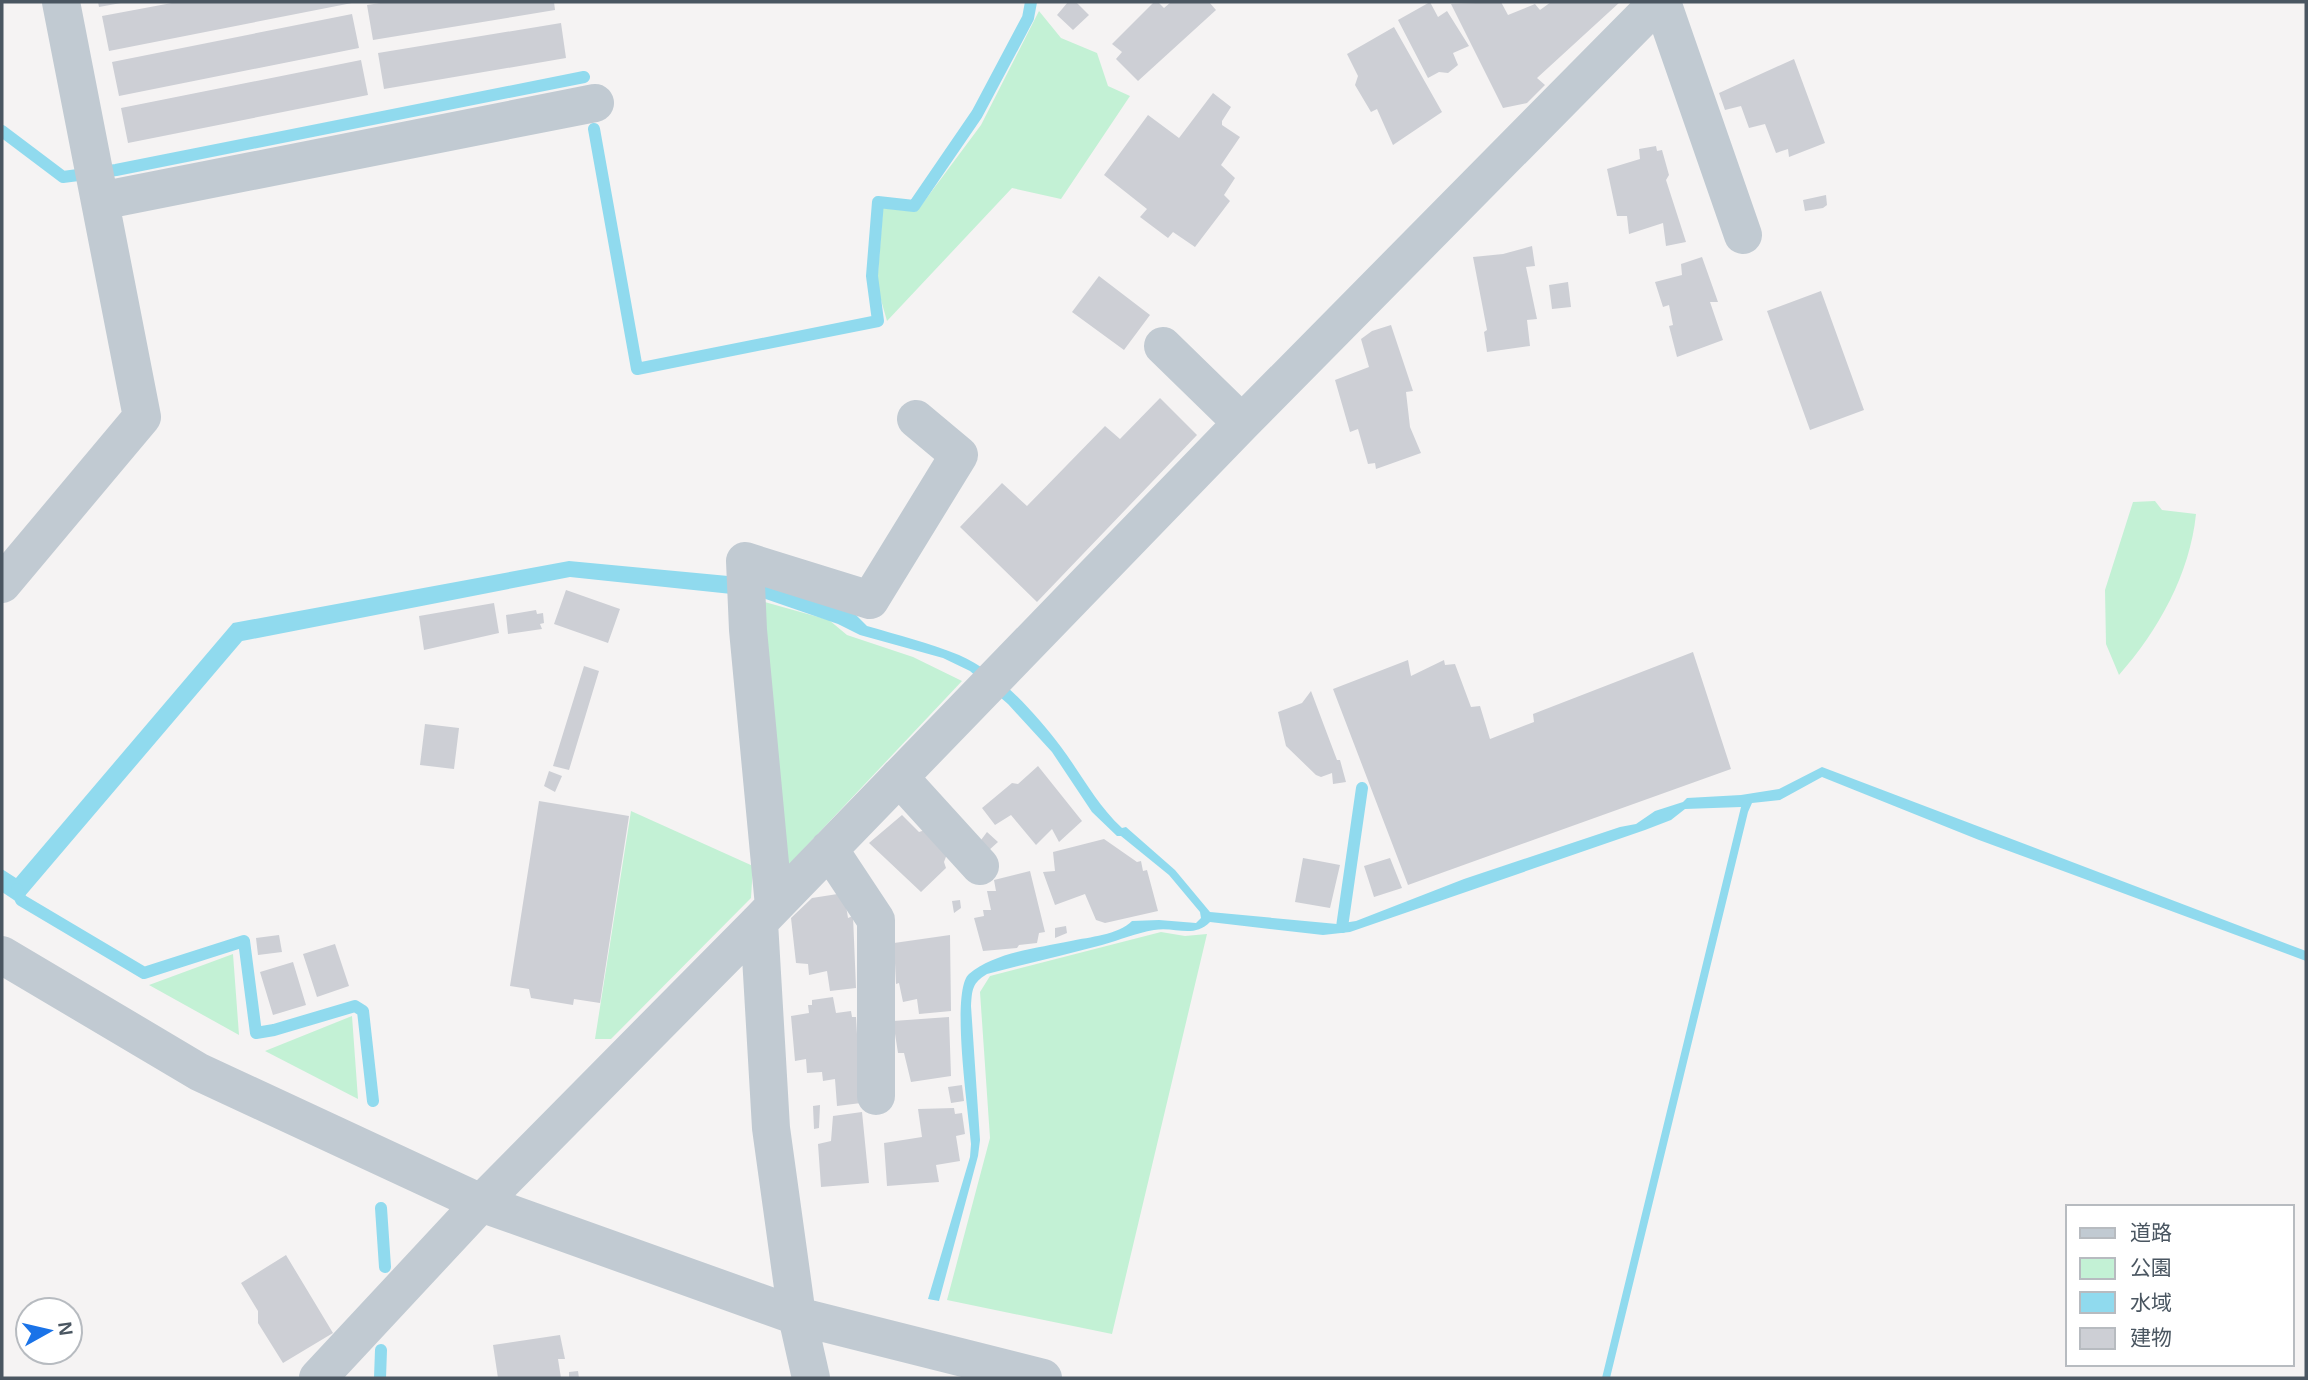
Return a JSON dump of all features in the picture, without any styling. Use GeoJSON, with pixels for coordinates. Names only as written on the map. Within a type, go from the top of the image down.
{"type":"FeatureCollection","features":[{"type":"Feature","properties":{"kind":"street"},"geometry":{"type":"LineString","coordinates":[[2,584],[142,417],[61,2]]}},
{"type":"Feature","properties":{"kind":"street"},"geometry":{"type":"LineString","coordinates":[[318,1378],[481,1203],[766,914],[1242,423],[1660,2],[1743,235]]}},
{"type":"Feature","properties":{"kind":"street"},"geometry":{"type":"LineString","coordinates":[[100,201],[595,103]]}},
{"type":"Feature","properties":{"kind":"street"},"geometry":{"type":"LineString","coordinates":[[1163,346],[1242,423]]}},
{"type":"Feature","properties":{"kind":"street"},"geometry":{"type":"LineString","coordinates":[[811,1378],[797,1316],[771,1128],[766,914],[745,561],[870,600],[959,455],[916,419]]}},
{"type":"Feature","properties":{"kind":"street"},"geometry":{"type":"LineString","coordinates":[[899,777],[980,866]]}},
{"type":"Feature","properties":{"kind":"street"},"geometry":{"type":"LineString","coordinates":[[829,849],[876,920],[876,1096]]}},
{"type":"Feature","properties":{"kind":"street"},"geometry":{"type":"LineString","coordinates":[[2,956],[199,1072],[481,1203],[797,1316],[1044,1378]]}},
{"type":"Feature","properties":{"kind":"green space"},"geometry":{"type":"Polygon","coordinates":[[[1039,11],[1061,38],[1097,53],[1108,86],[1130,96],[1061,199],[1012,188],[887,321],[877,286],[883,208],[910,211],[920,207],[981,125],[1039,11]]]}},
{"type":"Feature","properties":{"kind":"green space"},"geometry":{"type":"Polygon","coordinates":[[[2155,501],[2162,510],[2196,514],[2193,536],[2179,580],[2159,621],[2119,675],[2106,644],[2105,590],[2133,502],[2155,501]]]}},
{"type":"Feature","properties":{"kind":"green space"},"geometry":{"type":"Polygon","coordinates":[[[761,601],[829,620],[847,635],[913,657],[962,681],[781,873],[761,601]]]}},
{"type":"Feature","properties":{"kind":"green space"},"geometry":{"type":"Polygon","coordinates":[[[631,811],[753,866],[751,898],[611,1039],[595,1039],[631,811]]]}},
{"type":"Feature","properties":{"kind":"green space"},"geometry":{"type":"Polygon","coordinates":[[[1161,932],[1185,936],[1207,934],[1112,1334],[947,1300],[990,1138],[980,992],[990,976],[1161,932]]]}},
{"type":"Feature","properties":{"kind":"green space"},"geometry":{"type":"Polygon","coordinates":[[[233,954],[239,1035],[149,985],[233,954]]]}},
{"type":"Feature","properties":{"kind":"green space"},"geometry":{"type":"Polygon","coordinates":[[[352,1016],[358,1099],[265,1051],[352,1016]]]}},
{"type":"Feature","properties":{"kind":"water"},"geometry":{"type":"Polygon","coordinates":[[[569,561],[760,579],[856,615],[867,626],[937,647],[974,662],[1028,707],[1061,747],[1113,819],[1175,870],[1210,912],[1337,924],[1356,921],[1464,879],[1636,824],[1655,811],[1683,802],[1687,798],[1741,795],[1779,789],[1822,767],[2306,951],[2306,961],[1979,840],[1822,777],[1780,800],[1752,803],[1610,1378],[1602,1378],[1741,807],[1685,809],[1671,820],[1645,830],[1350,932],[1323,935],[1210,922],[1190,931],[1147,931],[987,974],[974,987],[971,1006],[980,1140],[978,1156],[939,1301],[928,1299],[970,1157],[961,1028],[961,1004],[969,974],[1004,956],[1103,935],[1132,921],[1196,923],[1201,918],[1200,912],[1169,875],[1121,836],[1117,836],[1092,812],[1052,752],[1008,704],[970,671],[943,658],[860,635],[838,624],[760,597],[570,577],[242,641],[24,897],[17,902],[2,892],[2,869],[16,878],[233,623],[569,561]]]}},
{"type":"Feature","properties":{"kind":"building"},"geometry":{"type":"Polygon","coordinates":[[[98,2],[121,2],[121,3],[99,7],[98,2]]]}},
{"type":"Feature","properties":{"kind":"building"},"geometry":{"type":"Polygon","coordinates":[[[177,2],[352,3],[109,51],[102,16],[177,2]]]}},
{"type":"Feature","properties":{"kind":"building"},"geometry":{"type":"Polygon","coordinates":[[[387,2],[554,2],[555,10],[373,40],[367,5],[387,2]]]}},
{"type":"Feature","properties":{"kind":"building"},"geometry":{"type":"Polygon","coordinates":[[[1068,2],[1076,2],[1089,15],[1073,30],[1057,15],[1068,2]]]}},
{"type":"Feature","properties":{"kind":"building"},"geometry":{"type":"Polygon","coordinates":[[[1154,2],[1164,8],[1171,2],[1209,2],[1216,10],[1138,81],[1116,59],[1122,52],[1112,44],[1154,2]]]}},
{"type":"Feature","properties":{"kind":"building"},"geometry":{"type":"Polygon","coordinates":[[[1430,2],[1438,17],[1447,11],[1469,46],[1453,53],[1458,65],[1448,73],[1439,72],[1428,78],[1398,20],[1430,2]]]}},
{"type":"Feature","properties":{"kind":"building"},"geometry":{"type":"Polygon","coordinates":[[[1501,2],[1508,15],[1535,4],[1540,10],[1551,2],[1620,2],[1537,78],[1545,85],[1527,103],[1503,108],[1451,4],[1501,2]]]}},
{"type":"Feature","properties":{"kind":"building"},"geometry":{"type":"Polygon","coordinates":[[[352,14],[359,48],[119,96],[112,62],[352,14]]]}},
{"type":"Feature","properties":{"kind":"building"},"geometry":{"type":"Polygon","coordinates":[[[561,23],[566,58],[384,89],[378,53],[561,23]]]}},
{"type":"Feature","properties":{"kind":"building"},"geometry":{"type":"Polygon","coordinates":[[[1394,27],[1442,112],[1393,145],[1377,109],[1371,112],[1355,85],[1358,76],[1347,54],[1394,27]]]}},
{"type":"Feature","properties":{"kind":"building"},"geometry":{"type":"Polygon","coordinates":[[[1794,59],[1825,143],[1789,157],[1788,149],[1776,153],[1765,124],[1749,128],[1741,106],[1725,110],[1719,93],[1794,59]]]}},
{"type":"Feature","properties":{"kind":"building"},"geometry":{"type":"Polygon","coordinates":[[[361,60],[368,95],[128,143],[121,108],[361,60]]]}},
{"type":"Feature","properties":{"kind":"building"},"geometry":{"type":"Polygon","coordinates":[[[1213,93],[1231,107],[1222,125],[1240,137],[1221,165],[1235,178],[1224,195],[1230,201],[1195,247],[1173,232],[1168,238],[1140,217],[1147,209],[1104,175],[1148,115],[1179,138],[1213,93]]]}},
{"type":"Feature","properties":{"kind":"building"},"geometry":{"type":"Polygon","coordinates":[[[1656,146],[1657,151],[1662,150],[1669,175],[1666,180],[1686,242],[1666,246],[1663,223],[1629,234],[1627,216],[1617,216],[1607,169],[1640,159],[1639,149],[1656,146]]]}},
{"type":"Feature","properties":{"kind":"building"},"geometry":{"type":"Polygon","coordinates":[[[1826,195],[1827,205],[1805,211],[1803,200],[1826,195]]]}},
{"type":"Feature","properties":{"kind":"building"},"geometry":{"type":"Polygon","coordinates":[[[1532,246],[1535,266],[1526,267],[1537,319],[1527,320],[1530,346],[1487,352],[1484,332],[1487,330],[1473,257],[1503,254],[1532,246]]]}},
{"type":"Feature","properties":{"kind":"building"},"geometry":{"type":"Polygon","coordinates":[[[1702,257],[1718,302],[1710,302],[1723,340],[1677,357],[1669,326],[1673,325],[1669,305],[1663,307],[1655,282],[1682,275],[1681,264],[1702,257]]]}},
{"type":"Feature","properties":{"kind":"building"},"geometry":{"type":"Polygon","coordinates":[[[1099,276],[1150,315],[1124,350],[1072,312],[1099,276]]]}},
{"type":"Feature","properties":{"kind":"building"},"geometry":{"type":"Polygon","coordinates":[[[1568,282],[1571,307],[1552,309],[1549,285],[1568,282]]]}},
{"type":"Feature","properties":{"kind":"building"},"geometry":{"type":"Polygon","coordinates":[[[1821,291],[1864,410],[1810,430],[1767,311],[1821,291]]]}},
{"type":"Feature","properties":{"kind":"building"},"geometry":{"type":"Polygon","coordinates":[[[1391,325],[1413,391],[1406,392],[1410,427],[1421,453],[1376,469],[1375,463],[1368,464],[1358,429],[1350,432],[1335,380],[1369,367],[1361,339],[1372,331],[1391,325]]]}},
{"type":"Feature","properties":{"kind":"building"},"geometry":{"type":"Polygon","coordinates":[[[1160,398],[1197,435],[1037,602],[960,527],[1002,483],[1027,506],[1105,426],[1120,439],[1160,398]]]}},
{"type":"Feature","properties":{"kind":"building"},"geometry":{"type":"Polygon","coordinates":[[[566,590],[620,609],[608,643],[554,624],[566,590]]]}},
{"type":"Feature","properties":{"kind":"building"},"geometry":{"type":"Polygon","coordinates":[[[494,603],[499,633],[424,650],[419,616],[494,603]]]}},
{"type":"Feature","properties":{"kind":"building"},"geometry":{"type":"Polygon","coordinates":[[[536,610],[537,614],[543,613],[544,623],[540,624],[542,629],[508,634],[506,615],[536,610]]]}},
{"type":"Feature","properties":{"kind":"building"},"geometry":{"type":"Polygon","coordinates":[[[1693,652],[1731,769],[1408,885],[1333,689],[1408,660],[1411,676],[1444,660],[1445,665],[1455,664],[1471,707],[1480,706],[1490,739],[1534,722],[1533,714],[1693,652]]]}},
{"type":"Feature","properties":{"kind":"building"},"geometry":{"type":"Polygon","coordinates":[[[584,666],[599,671],[569,770],[553,766],[584,666]]]}},
{"type":"Feature","properties":{"kind":"building"},"geometry":{"type":"Polygon","coordinates":[[[1311,691],[1337,760],[1340,760],[1346,782],[1333,784],[1332,773],[1321,777],[1316,775],[1286,746],[1278,712],[1302,703],[1311,691]]]}},
{"type":"Feature","properties":{"kind":"building"},"geometry":{"type":"Polygon","coordinates":[[[425,724],[459,728],[454,769],[420,765],[425,724]]]}},
{"type":"Feature","properties":{"kind":"building"},"geometry":{"type":"Polygon","coordinates":[[[1038,766],[1082,821],[1059,842],[1052,829],[1036,845],[1011,815],[995,825],[982,808],[1012,783],[1018,784],[1038,766]]]}},
{"type":"Feature","properties":{"kind":"building"},"geometry":{"type":"Polygon","coordinates":[[[549,771],[562,776],[555,792],[544,786],[549,771]]]}},
{"type":"Feature","properties":{"kind":"building"},"geometry":{"type":"Polygon","coordinates":[[[539,801],[629,816],[600,1003],[574,999],[573,1005],[531,998],[529,989],[510,986],[539,801]]]}},
{"type":"Feature","properties":{"kind":"building"},"geometry":{"type":"Polygon","coordinates":[[[902,815],[919,832],[925,830],[947,854],[944,862],[946,868],[921,892],[869,843],[902,815]]]}},
{"type":"Feature","properties":{"kind":"building"},"geometry":{"type":"Polygon","coordinates":[[[987,832],[998,842],[988,851],[978,844],[987,832]]]}},
{"type":"Feature","properties":{"kind":"building"},"geometry":{"type":"Polygon","coordinates":[[[1104,839],[1137,862],[1141,861],[1143,871],[1147,870],[1158,911],[1105,923],[1096,920],[1085,894],[1055,905],[1043,872],[1055,871],[1053,852],[1104,839]]]}},
{"type":"Feature","properties":{"kind":"building"},"geometry":{"type":"Polygon","coordinates":[[[1303,858],[1340,865],[1330,908],[1295,902],[1303,858]]]}},
{"type":"Feature","properties":{"kind":"building"},"geometry":{"type":"Polygon","coordinates":[[[1390,858],[1402,888],[1374,897],[1364,866],[1390,858]]]}},
{"type":"Feature","properties":{"kind":"building"},"geometry":{"type":"Polygon","coordinates":[[[1030,871],[1045,932],[1039,933],[1037,943],[983,951],[974,918],[984,916],[983,910],[991,910],[987,891],[996,891],[994,880],[1030,871]]]}},
{"type":"Feature","properties":{"kind":"building"},"geometry":{"type":"Polygon","coordinates":[[[844,893],[848,918],[853,916],[856,988],[830,991],[827,971],[809,975],[808,964],[796,963],[791,918],[812,898],[844,893]]]}},
{"type":"Feature","properties":{"kind":"building"},"geometry":{"type":"Polygon","coordinates":[[[960,900],[961,908],[954,913],[952,901],[960,900]]]}},
{"type":"Feature","properties":{"kind":"building"},"geometry":{"type":"Polygon","coordinates":[[[1066,926],[1067,933],[1055,938],[1055,928],[1066,926]]]}},
{"type":"Feature","properties":{"kind":"building"},"geometry":{"type":"Polygon","coordinates":[[[279,935],[282,952],[258,955],[256,938],[279,935]]]}},
{"type":"Feature","properties":{"kind":"building"},"geometry":{"type":"Polygon","coordinates":[[[950,935],[951,1011],[919,1014],[917,999],[903,1002],[899,983],[896,984],[894,943],[950,935]]]}},
{"type":"Feature","properties":{"kind":"building"},"geometry":{"type":"Polygon","coordinates":[[[335,944],[349,986],[317,997],[303,954],[335,944]]]}},
{"type":"Feature","properties":{"kind":"building"},"geometry":{"type":"Polygon","coordinates":[[[293,962],[306,1005],[273,1015],[260,972],[293,962]]]}},
{"type":"Feature","properties":{"kind":"building"},"geometry":{"type":"Polygon","coordinates":[[[833,997],[836,1013],[851,1011],[852,1017],[856,1017],[861,1103],[837,1106],[835,1079],[823,1081],[822,1072],[807,1073],[806,1059],[795,1061],[791,1016],[809,1013],[808,1005],[812,1005],[812,1000],[833,997]]]}},
{"type":"Feature","properties":{"kind":"building"},"geometry":{"type":"Polygon","coordinates":[[[949,1017],[951,1076],[911,1082],[904,1053],[898,1053],[893,1021],[949,1017]]]}},
{"type":"Feature","properties":{"kind":"building"},"geometry":{"type":"Polygon","coordinates":[[[962,1085],[964,1101],[951,1103],[948,1087],[962,1085]]]}},
{"type":"Feature","properties":{"kind":"building"},"geometry":{"type":"Polygon","coordinates":[[[820,1105],[819,1128],[814,1129],[813,1106],[820,1105]]]}},
{"type":"Feature","properties":{"kind":"building"},"geometry":{"type":"Polygon","coordinates":[[[954,1108],[955,1114],[962,1113],[965,1134],[956,1136],[960,1161],[936,1165],[939,1182],[887,1186],[884,1143],[922,1137],[918,1109],[954,1108]]]}},
{"type":"Feature","properties":{"kind":"building"},"geometry":{"type":"Polygon","coordinates":[[[862,1112],[869,1183],[821,1187],[818,1144],[831,1141],[833,1116],[862,1112]]]}},
{"type":"Feature","properties":{"kind":"building"},"geometry":{"type":"Polygon","coordinates":[[[286,1255],[333,1333],[283,1363],[258,1323],[258,1311],[241,1283],[286,1255]]]}},
{"type":"Feature","properties":{"kind":"building"},"geometry":{"type":"Polygon","coordinates":[[[560,1335],[565,1359],[558,1359],[561,1378],[498,1378],[493,1345],[560,1335]]]}},
{"type":"Feature","properties":{"kind":"building"},"geometry":{"type":"Polygon","coordinates":[[[578,1371],[579,1378],[569,1378],[569,1372],[578,1371]]]}},
{"type":"Feature","properties":{"kind":"waterway"},"geometry":{"type":"LineString","coordinates":[[594,129],[637,369],[878,321],[872,276],[878,202],[914,206],[977,114],[1028,18],[1031,2]]}},
{"type":"Feature","properties":{"kind":"waterway"},"geometry":{"type":"LineString","coordinates":[[2,131],[63,177],[116,170],[584,77]]}},
{"type":"Feature","properties":{"kind":"waterway"},"geometry":{"type":"LineString","coordinates":[[1342,927],[1362,788]]}},
{"type":"Feature","properties":{"kind":"waterway"},"geometry":{"type":"LineString","coordinates":[[17,889],[21,900],[144,973],[244,941],[256,1033],[355,1006],[363,1011],[373,1101]]}},
{"type":"Feature","properties":{"kind":"waterway"},"geometry":{"type":"LineString","coordinates":[[381,1208],[385,1267]]}},
{"type":"Feature","properties":{"kind":"waterway"},"geometry":{"type":"LineString","coordinates":[[380,1378],[381,1350]]}}]}
